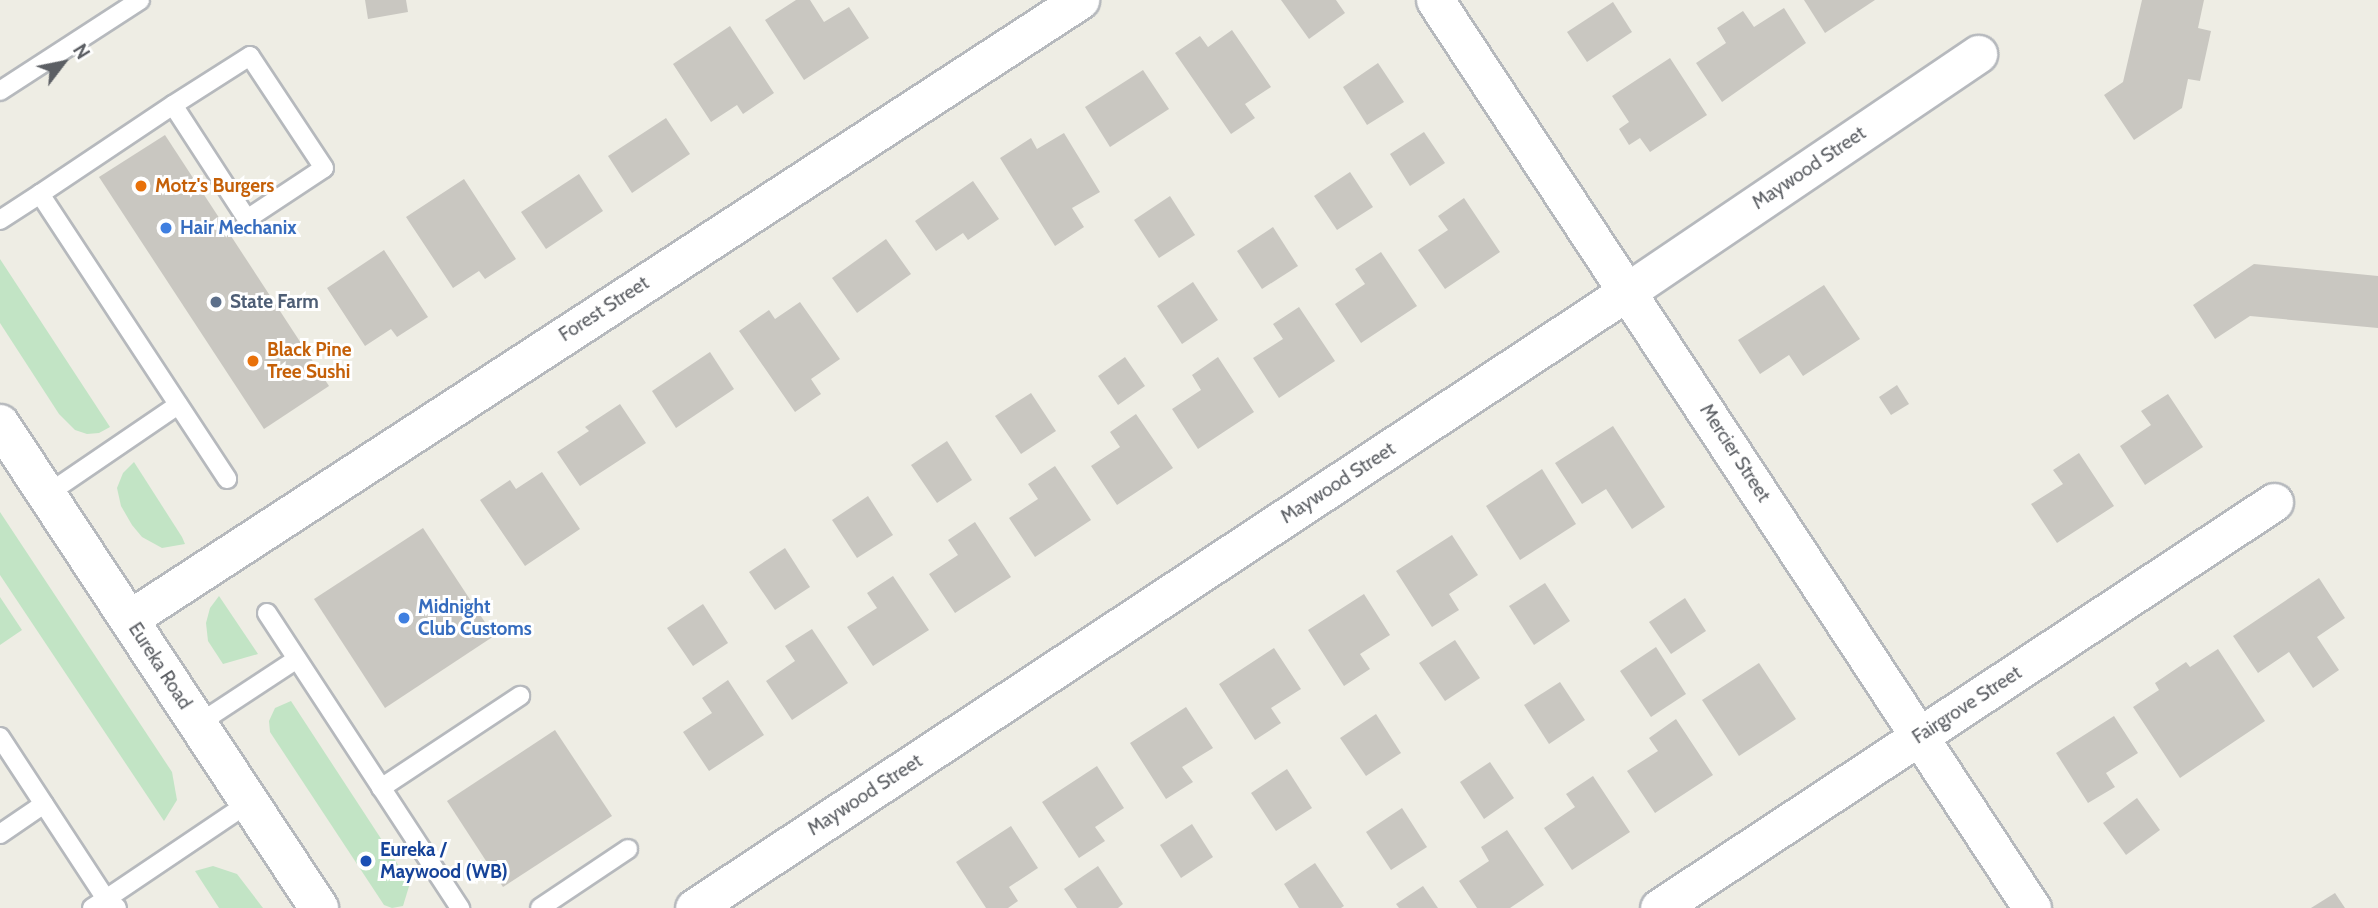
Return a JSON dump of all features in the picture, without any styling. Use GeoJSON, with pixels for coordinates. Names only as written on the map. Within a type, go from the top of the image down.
{"type":"FeatureCollection","features":[{"type":"Feature","properties":{"kind":"main road","name":"Eureka Road"},"geometry":{"type":"LineString","coordinates":[[0,424],[319,908]]}},
{"type":"Feature","properties":{"kind":"street","name":"Forest Street"},"geometry":{"type":"LineString","coordinates":[[129,618],[1080,0]]}},
{"type":"Feature","properties":{"kind":"street","name":"Mercier Street"},"geometry":{"type":"LineString","coordinates":[[1436,0],[2032,908]]}},
{"type":"Feature","properties":{"kind":"street","name":"Maywood Street"},"geometry":{"type":"LineString","coordinates":[[694,908],[1628,291],[1978,54]]}},
{"type":"Feature","properties":{"kind":"street","name":"Fairgrove Street"},"geometry":{"type":"LineString","coordinates":[[1659,908],[2274,502]]}},
{"type":"Feature","properties":{"kind":"lane"},"geometry":{"type":"LineString","coordinates":[[0,91],[141,0]]}},
{"type":"Feature","properties":{"kind":"lane"},"geometry":{"type":"LineString","coordinates":[[0,219],[173,105],[250,56],[324,168],[247,219],[173,105]]}},
{"type":"Feature","properties":{"kind":"lane"},"geometry":{"type":"LineString","coordinates":[[40,194],[227,479]]}},
{"type":"Feature","properties":{"kind":"lane"},"geometry":{"type":"LineString","coordinates":[[46,495],[178,405]]}},
{"type":"Feature","properties":{"kind":"lane"},"geometry":{"type":"LineString","coordinates":[[267,613],[460,908]]}},
{"type":"Feature","properties":{"kind":"lane"},"geometry":{"type":"LineString","coordinates":[[198,724],[297,659]]}},
{"type":"Feature","properties":{"kind":"lane"},"geometry":{"type":"LineString","coordinates":[[381,788],[520,696]]}},
{"type":"Feature","properties":{"kind":"lane"},"geometry":{"type":"LineString","coordinates":[[0,737],[105,905],[250,802]]}},
{"type":"Feature","properties":{"kind":"lane"},"geometry":{"type":"LineString","coordinates":[[0,834],[44,804]]}},
{"type":"Feature","properties":{"kind":"lane"},"geometry":{"type":"LineString","coordinates":[[540,908],[628,849]]}},
{"type":"Feature","properties":{"kind":"green space"},"geometry":{"type":"Polygon","coordinates":[[[0,259],[110,427],[99,433],[87,434],[75,430],[59,414],[0,323],[0,259]]]}},
{"type":"Feature","properties":{"kind":"green space"},"geometry":{"type":"Polygon","coordinates":[[[134,462],[185,544],[162,548],[142,537],[132,525],[121,506],[117,488],[123,473],[134,462]]]}},
{"type":"Feature","properties":{"kind":"green space"},"geometry":{"type":"Polygon","coordinates":[[[0,512],[172,772],[177,800],[164,821],[0,575],[0,512]]]}},
{"type":"Feature","properties":{"kind":"green space"},"geometry":{"type":"Polygon","coordinates":[[[219,596],[258,654],[223,664],[208,641],[206,623],[210,608],[219,596]]]}},
{"type":"Feature","properties":{"kind":"green space"},"geometry":{"type":"Polygon","coordinates":[[[0,597],[22,630],[0,645],[0,597]]]}},
{"type":"Feature","properties":{"kind":"green space"},"geometry":{"type":"Polygon","coordinates":[[[291,701],[410,883],[403,906],[392,908],[384,905],[270,732],[269,721],[275,708],[291,701]]]}},
{"type":"Feature","properties":{"kind":"green space"},"geometry":{"type":"Polygon","coordinates":[[[213,866],[237,874],[263,908],[219,908],[195,871],[213,866]]]}},
{"type":"Feature","properties":{"kind":"building"},"geometry":{"type":"Polygon","coordinates":[[[365,0],[406,0],[408,12],[368,19],[365,0]]]}},
{"type":"Feature","properties":{"kind":"building"},"geometry":{"type":"Polygon","coordinates":[[[796,0],[810,0],[824,22],[849,7],[869,38],[804,80],[765,20],[796,0]]]}},
{"type":"Feature","properties":{"kind":"building"},"geometry":{"type":"Polygon","coordinates":[[[1281,0],[1336,0],[1345,13],[1309,39],[1281,0]]]}},
{"type":"Feature","properties":{"kind":"building"},"geometry":{"type":"Polygon","coordinates":[[[1804,0],[1875,0],[1825,33],[1804,0]]]}},
{"type":"Feature","properties":{"kind":"building"},"geometry":{"type":"Polygon","coordinates":[[[2142,0],[2204,0],[2198,28],[2211,31],[2200,81],[2188,79],[2182,108],[2134,140],[2104,95],[2123,82],[2142,0]]]}},
{"type":"Feature","properties":{"kind":"building"},"geometry":{"type":"Polygon","coordinates":[[[1613,2],[1632,32],[1587,62],[1567,32],[1613,2]]]}},
{"type":"Feature","properties":{"kind":"building"},"geometry":{"type":"Polygon","coordinates":[[[1784,8],[1806,43],[1722,102],[1696,63],[1726,43],[1717,28],[1743,11],[1754,27],[1784,8]]]}},
{"type":"Feature","properties":{"kind":"building"},"geometry":{"type":"Polygon","coordinates":[[[730,26],[774,93],[743,114],[737,105],[711,122],[673,64],[730,26]]]}},
{"type":"Feature","properties":{"kind":"building"},"geometry":{"type":"Polygon","coordinates":[[[1232,30],[1271,87],[1245,104],[1255,118],[1231,134],[1175,53],[1200,36],[1208,47],[1232,30]]]}},
{"type":"Feature","properties":{"kind":"building"},"geometry":{"type":"Polygon","coordinates":[[[1670,58],[1707,115],[1650,152],[1640,138],[1629,145],[1619,129],[1629,122],[1612,96],[1670,58]]]}},
{"type":"Feature","properties":{"kind":"building"},"geometry":{"type":"Polygon","coordinates":[[[1378,63],[1404,102],[1367,125],[1343,87],[1378,63]]]}},
{"type":"Feature","properties":{"kind":"building"},"geometry":{"type":"Polygon","coordinates":[[[1143,70],[1169,109],[1110,147],[1085,107],[1143,70]]]}},
{"type":"Feature","properties":{"kind":"building"},"geometry":{"type":"Polygon","coordinates":[[[666,118],[690,154],[632,193],[608,156],[666,118]]]}},
{"type":"Feature","properties":{"kind":"building"},"geometry":{"type":"Polygon","coordinates":[[[1424,132],[1445,163],[1410,186],[1390,154],[1424,132]]]}},
{"type":"Feature","properties":{"kind":"building"},"geometry":{"type":"Polygon","coordinates":[[[1064,133],[1100,192],[1072,208],[1084,227],[1055,246],[1000,158],[1031,138],[1037,149],[1064,133]]]}},
{"type":"Feature","properties":{"kind":"building"},"geometry":{"type":"Polygon","coordinates":[[[165,135],[329,386],[264,429],[99,177],[165,135]]]}},
{"type":"Feature","properties":{"kind":"building"},"geometry":{"type":"Polygon","coordinates":[[[1350,172],[1373,207],[1337,230],[1314,196],[1350,172]]]}},
{"type":"Feature","properties":{"kind":"building"},"geometry":{"type":"Polygon","coordinates":[[[579,174],[603,211],[546,249],[521,212],[579,174]]]}},
{"type":"Feature","properties":{"kind":"building"},"geometry":{"type":"Polygon","coordinates":[[[464,179],[516,259],[485,279],[479,271],[453,288],[406,217],[464,179]]]}},
{"type":"Feature","properties":{"kind":"building"},"geometry":{"type":"Polygon","coordinates":[[[973,181],[999,219],[968,240],[963,233],[936,251],[915,221],[973,181]]]}},
{"type":"Feature","properties":{"kind":"building"},"geometry":{"type":"Polygon","coordinates":[[[1170,196],[1195,235],[1159,258],[1134,220],[1170,196]]]}},
{"type":"Feature","properties":{"kind":"building"},"geometry":{"type":"Polygon","coordinates":[[[1464,198],[1500,252],[1445,289],[1418,250],[1448,230],[1438,216],[1464,198]]]}},
{"type":"Feature","properties":{"kind":"building"},"geometry":{"type":"Polygon","coordinates":[[[1273,227],[1298,266],[1262,289],[1237,251],[1273,227]]]}},
{"type":"Feature","properties":{"kind":"building"},"geometry":{"type":"Polygon","coordinates":[[[886,239],[911,274],[857,313],[832,278],[886,239]]]}},
{"type":"Feature","properties":{"kind":"building"},"geometry":{"type":"Polygon","coordinates":[[[384,250],[428,317],[397,337],[391,329],[365,346],[327,288],[384,250]]]}},
{"type":"Feature","properties":{"kind":"building"},"geometry":{"type":"Polygon","coordinates":[[[1381,252],[1417,306],[1361,343],[1335,304],[1365,284],[1355,269],[1381,252]]]}},
{"type":"Feature","properties":{"kind":"building"},"geometry":{"type":"Polygon","coordinates":[[[2254,264],[2378,276],[2378,328],[2250,316],[2215,339],[2193,305],[2254,264]]]}},
{"type":"Feature","properties":{"kind":"building"},"geometry":{"type":"Polygon","coordinates":[[[1193,282],[1218,320],[1182,344],[1157,306],[1193,282]]]}},
{"type":"Feature","properties":{"kind":"building"},"geometry":{"type":"Polygon","coordinates":[[[1824,285],[1860,339],[1803,376],[1789,355],[1760,374],[1738,340],[1824,285]]]}},
{"type":"Feature","properties":{"kind":"building"},"geometry":{"type":"Polygon","coordinates":[[[800,302],[840,359],[811,379],[821,394],[795,412],[739,331],[769,310],[775,319],[800,302]]]}},
{"type":"Feature","properties":{"kind":"building"},"geometry":{"type":"Polygon","coordinates":[[[1299,307],[1335,361],[1279,398],[1253,358],[1283,339],[1273,324],[1299,307]]]}},
{"type":"Feature","properties":{"kind":"building"},"geometry":{"type":"Polygon","coordinates":[[[710,352],[734,389],[676,428],[652,391],[710,352]]]}},
{"type":"Feature","properties":{"kind":"building"},"geometry":{"type":"Polygon","coordinates":[[[1125,357],[1145,386],[1118,405],[1098,376],[1125,357]]]}},
{"type":"Feature","properties":{"kind":"building"},"geometry":{"type":"Polygon","coordinates":[[[1218,357],[1254,412],[1198,449],[1172,409],[1201,390],[1192,375],[1218,357]]]}},
{"type":"Feature","properties":{"kind":"building"},"geometry":{"type":"Polygon","coordinates":[[[1897,385],[1909,404],[1891,415],[1879,397],[1897,385]]]}},
{"type":"Feature","properties":{"kind":"building"},"geometry":{"type":"Polygon","coordinates":[[[1031,393],[1056,431],[1021,454],[995,416],[1031,393]]]}},
{"type":"Feature","properties":{"kind":"building"},"geometry":{"type":"Polygon","coordinates":[[[2168,394],[2203,447],[2145,485],[2120,446],[2151,425],[2141,411],[2168,394]]]}},
{"type":"Feature","properties":{"kind":"building"},"geometry":{"type":"Polygon","coordinates":[[[620,404],[646,443],[580,486],[557,452],[589,431],[585,427],[620,404]]]}},
{"type":"Feature","properties":{"kind":"building"},"geometry":{"type":"Polygon","coordinates":[[[1136,414],[1173,468],[1117,505],[1091,466],[1120,447],[1110,432],[1136,414]]]}},
{"type":"Feature","properties":{"kind":"building"},"geometry":{"type":"Polygon","coordinates":[[[1613,426],[1665,507],[1632,529],[1606,489],[1582,504],[1555,463],[1613,426]]]}},
{"type":"Feature","properties":{"kind":"building"},"geometry":{"type":"Polygon","coordinates":[[[947,441],[972,480],[937,503],[911,465],[947,441]]]}},
{"type":"Feature","properties":{"kind":"building"},"geometry":{"type":"Polygon","coordinates":[[[2079,453],[2114,506],[2057,543],[2031,504],[2063,484],[2053,470],[2079,453]]]}},
{"type":"Feature","properties":{"kind":"building"},"geometry":{"type":"Polygon","coordinates":[[[1055,466],[1091,520],[1035,557],[1009,518],[1038,499],[1028,484],[1055,466]]]}},
{"type":"Feature","properties":{"kind":"building"},"geometry":{"type":"Polygon","coordinates":[[[1542,469],[1576,524],[1520,560],[1486,506],[1542,469]]]}},
{"type":"Feature","properties":{"kind":"building"},"geometry":{"type":"Polygon","coordinates":[[[542,472],[580,529],[525,566],[480,500],[510,480],[516,489],[542,472]]]}},
{"type":"Feature","properties":{"kind":"building"},"geometry":{"type":"Polygon","coordinates":[[[868,496],[893,535],[857,558],[832,520],[868,496]]]}},
{"type":"Feature","properties":{"kind":"building"},"geometry":{"type":"Polygon","coordinates":[[[975,522],[1011,577],[955,613],[929,574],[958,555],[948,540],[975,522]]]}},
{"type":"Feature","properties":{"kind":"building","name":"Midnight Club Customs"},"geometry":{"type":"Polygon","coordinates":[[[423,528],[494,636],[385,708],[314,599],[423,528]]]}},
{"type":"Feature","properties":{"kind":"building"},"geometry":{"type":"Polygon","coordinates":[[[1452,535],[1478,575],[1449,594],[1459,610],[1432,627],[1396,571],[1452,535]]]}},
{"type":"Feature","properties":{"kind":"building"},"geometry":{"type":"Polygon","coordinates":[[[785,548],[810,587],[775,610],[749,572],[785,548]]]}},
{"type":"Feature","properties":{"kind":"building"},"geometry":{"type":"Polygon","coordinates":[[[893,576],[929,630],[873,666],[847,627],[877,608],[867,593],[893,576]]]}},
{"type":"Feature","properties":{"kind":"building"},"geometry":{"type":"Polygon","coordinates":[[[2319,578],[2345,618],[2317,637],[2339,670],[2313,688],[2289,652],[2258,673],[2233,636],[2319,578]]]}},
{"type":"Feature","properties":{"kind":"building"},"geometry":{"type":"Polygon","coordinates":[[[1545,583],[1570,621],[1534,645],[1509,606],[1545,583]]]}},
{"type":"Feature","properties":{"kind":"building"},"geometry":{"type":"Polygon","coordinates":[[[1364,594],[1390,635],[1360,654],[1370,669],[1344,686],[1308,630],[1364,594]]]}},
{"type":"Feature","properties":{"kind":"building"},"geometry":{"type":"Polygon","coordinates":[[[1685,598],[1706,631],[1671,654],[1649,622],[1685,598]]]}},
{"type":"Feature","properties":{"kind":"building"},"geometry":{"type":"Polygon","coordinates":[[[703,604],[728,643],[693,666],[667,628],[703,604]]]}},
{"type":"Feature","properties":{"kind":"building"},"geometry":{"type":"Polygon","coordinates":[[[812,629],[848,683],[792,720],[766,681],[795,661],[785,646],[812,629]]]}},
{"type":"Feature","properties":{"kind":"building"},"geometry":{"type":"Polygon","coordinates":[[[1455,640],[1480,678],[1445,701],[1419,663],[1455,640]]]}},
{"type":"Feature","properties":{"kind":"building"},"geometry":{"type":"Polygon","coordinates":[[[1656,647],[1686,694],[1651,717],[1620,671],[1656,647]]]}},
{"type":"Feature","properties":{"kind":"building"},"geometry":{"type":"Polygon","coordinates":[[[1274,648],[1301,689],[1271,708],[1281,723],[1255,740],[1219,684],[1274,648]]]}},
{"type":"Feature","properties":{"kind":"building"},"geometry":{"type":"Polygon","coordinates":[[[2218,649],[2265,721],[2180,778],[2133,707],[2159,690],[2155,683],[2186,662],[2190,667],[2218,649]]]}},
{"type":"Feature","properties":{"kind":"building"},"geometry":{"type":"Polygon","coordinates":[[[1759,663],[1796,719],[1739,756],[1702,700],[1759,663]]]}},
{"type":"Feature","properties":{"kind":"building"},"geometry":{"type":"Polygon","coordinates":[[[728,680],[764,735],[709,771],[683,732],[712,713],[702,698],[728,680]]]}},
{"type":"Feature","properties":{"kind":"building"},"geometry":{"type":"Polygon","coordinates":[[[1560,682],[1585,720],[1549,744],[1524,705],[1560,682]]]}},
{"type":"Feature","properties":{"kind":"building"},"geometry":{"type":"Polygon","coordinates":[[[1186,707],[1213,748],[1182,767],[1193,782],[1166,799],[1130,743],[1186,707]]]}},
{"type":"Feature","properties":{"kind":"building"},"geometry":{"type":"Polygon","coordinates":[[[1376,714],[1401,753],[1366,776],[1340,738],[1376,714]]]}},
{"type":"Feature","properties":{"kind":"building"},"geometry":{"type":"Polygon","coordinates":[[[2114,716],[2138,753],[2106,773],[2115,787],[2088,803],[2056,753],[2114,716]]]}},
{"type":"Feature","properties":{"kind":"building"},"geometry":{"type":"Polygon","coordinates":[[[1676,719],[1713,775],[1655,813],[1627,771],[1658,751],[1649,738],[1676,719]]]}},
{"type":"Feature","properties":{"kind":"building"},"geometry":{"type":"Polygon","coordinates":[[[555,730],[612,816],[503,887],[447,801],[555,730]]]}},
{"type":"Feature","properties":{"kind":"building"},"geometry":{"type":"Polygon","coordinates":[[[1490,762],[1514,798],[1484,819],[1460,782],[1490,762]]]}},
{"type":"Feature","properties":{"kind":"building"},"geometry":{"type":"Polygon","coordinates":[[[1097,766],[1124,808],[1095,827],[1105,841],[1079,858],[1042,802],[1097,766]]]}},
{"type":"Feature","properties":{"kind":"building"},"geometry":{"type":"Polygon","coordinates":[[[1287,769],[1312,808],[1276,831],[1251,793],[1287,769]]]}},
{"type":"Feature","properties":{"kind":"building"},"geometry":{"type":"Polygon","coordinates":[[[1593,776],[1630,832],[1572,870],[1544,828],[1575,807],[1566,794],[1593,776]]]}},
{"type":"Feature","properties":{"kind":"building"},"geometry":{"type":"Polygon","coordinates":[[[2137,798],[2160,830],[2126,855],[2103,823],[2137,798]]]}},
{"type":"Feature","properties":{"kind":"building"},"geometry":{"type":"Polygon","coordinates":[[[1402,808],[1427,847],[1391,870],[1366,832],[1402,808]]]}},
{"type":"Feature","properties":{"kind":"building"},"geometry":{"type":"Polygon","coordinates":[[[1192,824],[1213,857],[1181,878],[1160,845],[1192,824]]]}},
{"type":"Feature","properties":{"kind":"building"},"geometry":{"type":"Polygon","coordinates":[[[1011,826],[1038,868],[1009,887],[1018,901],[1008,908],[986,908],[956,862],[1011,826]]]}},
{"type":"Feature","properties":{"kind":"building"},"geometry":{"type":"Polygon","coordinates":[[[1507,830],[1544,885],[1510,908],[1477,908],[1459,881],[1489,861],[1481,847],[1507,830]]]}},
{"type":"Feature","properties":{"kind":"building"},"geometry":{"type":"Polygon","coordinates":[[[1315,863],[1344,906],[1341,908],[1299,908],[1284,884],[1315,863]]]}},
{"type":"Feature","properties":{"kind":"building"},"geometry":{"type":"Polygon","coordinates":[[[1098,866],[1123,904],[1118,908],[1077,908],[1064,889],[1098,866]]]}},
{"type":"Feature","properties":{"kind":"building"},"geometry":{"type":"Polygon","coordinates":[[[1423,886],[1438,908],[1399,908],[1396,904],[1423,886]]]}},
{"type":"Feature","properties":{"kind":"building"},"geometry":{"type":"Polygon","coordinates":[[[2335,893],[2345,908],[2311,908],[2335,893]]]}},
{"type":"Feature","properties":{"kind":"place","name":"Motz's Burgers"},"geometry":{"type":"Point","coordinates":[141,186]}},
{"type":"Feature","properties":{"kind":"place","name":"Hair Mechanix"},"geometry":{"type":"Point","coordinates":[166,228]}},
{"type":"Feature","properties":{"kind":"place","name":"State Farm"},"geometry":{"type":"Point","coordinates":[216,302]}},
{"type":"Feature","properties":{"kind":"place","name":"Black Pine Tree Sushi"},"geometry":{"type":"Point","coordinates":[253,361]}},
{"type":"Feature","properties":{"kind":"place","name":"Midnight Club Customs"},"geometry":{"type":"Point","coordinates":[404,618]}},
{"type":"Feature","properties":{"kind":"place","name":"Eureka / Maywood (WB)"},"geometry":{"type":"Point","coordinates":[366,861]}}]}
